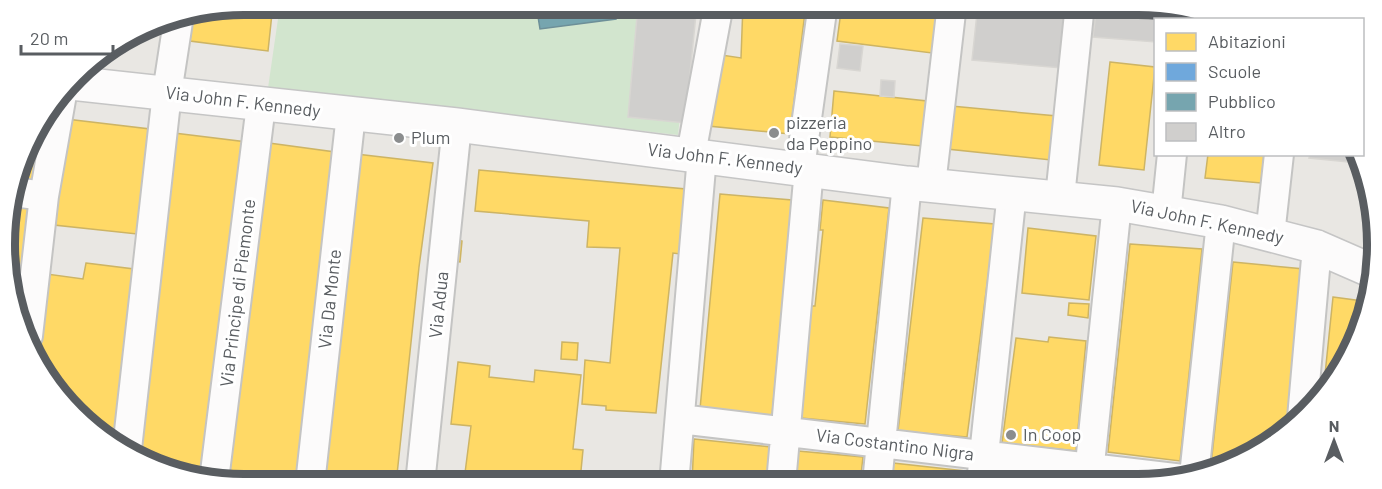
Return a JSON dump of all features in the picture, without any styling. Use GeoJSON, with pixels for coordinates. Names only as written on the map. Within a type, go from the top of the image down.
{"type":"FeatureCollection","features":[{"type":"Feature","properties":{"kind":"main road","name":"Via John F. Kennedy"},"geometry":{"type":"LineString","coordinates":[[80,84],[457,125],[919,184],[1117,204],[1221,222],[1317,247],[1366,268]]}},
{"type":"Feature","properties":{"kind":"street"},"geometry":{"type":"LineString","coordinates":[[675,474],[696,155],[717,15]]}},
{"type":"Feature","properties":{"kind":"street"},"geometry":{"type":"LineString","coordinates":[[782,474],[787,430],[804,169],[822,15]]}},
{"type":"Feature","properties":{"kind":"street"},"geometry":{"type":"LineString","coordinates":[[878,474],[880,444],[919,184],[950,15]]}},
{"type":"Feature","properties":{"kind":"street"},"geometry":{"type":"LineString","coordinates":[[1060,197],[1079,15]]}},
{"type":"Feature","properties":{"kind":"street"},"geometry":{"type":"LineString","coordinates":[[128,442],[167,93],[177,25]]}},
{"type":"Feature","properties":{"kind":"street","name":"Via Principe di Piemonte"},"geometry":{"type":"LineString","coordinates":[[215,472],[261,105]]}},
{"type":"Feature","properties":{"kind":"street"},"geometry":{"type":"LineString","coordinates":[[25,311],[21,278],[44,196],[59,109]]}},
{"type":"Feature","properties":{"kind":"street","name":"Via Da Monte"},"geometry":{"type":"LineString","coordinates":[[311,474],[351,114]]}},
{"type":"Feature","properties":{"kind":"street","name":"Via Adua"},"geometry":{"type":"LineString","coordinates":[[421,474],[457,125]]}},
{"type":"Feature","properties":{"kind":"street"},"geometry":{"type":"LineString","coordinates":[[1166,213],[1172,156]]}},
{"type":"Feature","properties":{"kind":"street"},"geometry":{"type":"LineString","coordinates":[[1270,235],[1279,156]]}},
{"type":"Feature","properties":{"kind":"street"},"geometry":{"type":"LineString","coordinates":[[982,469],[1012,192]]}},
{"type":"Feature","properties":{"kind":"street"},"geometry":{"type":"LineString","coordinates":[[21,193],[44,196]]}},
{"type":"Feature","properties":{"kind":"street"},"geometry":{"type":"LineString","coordinates":[[1089,474],[1117,204]]}},
{"type":"Feature","properties":{"kind":"street"},"geometry":{"type":"LineString","coordinates":[[1195,467],[1221,222]]}},
{"type":"Feature","properties":{"kind":"street"},"geometry":{"type":"LineString","coordinates":[[1303,403],[1317,247]]}},
{"type":"Feature","properties":{"kind":"street","name":"Via Costantino Nigra"},"geometry":{"type":"LineString","coordinates":[[680,419],[787,430],[880,444],[982,469],[1071,474]]}},
{"type":"Feature","properties":{"kind":"green space"},"geometry":{"type":"Polygon","coordinates":[[[279,15],[691,15],[678,135],[268,88],[279,15]]]}},
{"type":"Feature","properties":{"kind":"building: Abitazioni"},"geometry":{"type":"Polygon","coordinates":[[[229,15],[272,15],[268,51],[190,41],[192,21],[229,15]]]}},
{"type":"Feature","properties":{"kind":"building: Abitazioni"},"geometry":{"type":"Polygon","coordinates":[[[743,15],[805,15],[790,134],[708,126],[715,54],[741,58],[743,15]]]}},
{"type":"Feature","properties":{"kind":"building: Abitazioni"},"geometry":{"type":"Polygon","coordinates":[[[841,15],[937,15],[932,53],[837,41],[841,15]]]}},
{"type":"Feature","properties":{"kind":"building: Abitazioni"},"geometry":{"type":"Polygon","coordinates":[[[1110,62],[1154,67],[1144,170],[1099,165],[1110,62]]]}},
{"type":"Feature","properties":{"kind":"building: Abitazioni"},"geometry":{"type":"Polygon","coordinates":[[[834,91],[927,101],[922,146],[830,137],[834,91]]]}},
{"type":"Feature","properties":{"kind":"building: Abitazioni"},"geometry":{"type":"Polygon","coordinates":[[[951,106],[1057,116],[1051,160],[947,149],[951,106]]]}},
{"type":"Feature","properties":{"kind":"building: Abitazioni"},"geometry":{"type":"Polygon","coordinates":[[[66,119],[150,129],[137,234],[54,225],[66,119]]]}},
{"type":"Feature","properties":{"kind":"building: Abitazioni"},"geometry":{"type":"Polygon","coordinates":[[[174,133],[247,142],[205,471],[171,462],[137,447],[174,133]]]}},
{"type":"Feature","properties":{"kind":"building: Abitazioni"},"geometry":{"type":"Polygon","coordinates":[[[269,143],[335,152],[298,474],[227,474],[269,143]]]}},
{"type":"Feature","properties":{"kind":"building: Abitazioni"},"geometry":{"type":"Polygon","coordinates":[[[38,145],[34,182],[24,181],[38,145]]]}},
{"type":"Feature","properties":{"kind":"building: Abitazioni"},"geometry":{"type":"Polygon","coordinates":[[[356,154],[433,163],[419,267],[397,474],[322,474],[356,154]]]}},
{"type":"Feature","properties":{"kind":"building: Abitazioni"},"geometry":{"type":"Polygon","coordinates":[[[1208,156],[1264,156],[1261,183],[1205,178],[1208,156]]]}},
{"type":"Feature","properties":{"kind":"building: Abitazioni"},"geometry":{"type":"Polygon","coordinates":[[[479,170],[686,189],[680,254],[673,253],[656,413],[606,410],[606,406],[582,404],[585,360],[610,363],[620,248],[587,247],[589,221],[475,211],[479,170]]]}},
{"type":"Feature","properties":{"kind":"building: Abitazioni"},"geometry":{"type":"Polygon","coordinates":[[[720,194],[792,200],[772,416],[700,409],[720,194]]]}},
{"type":"Feature","properties":{"kind":"building: Abitazioni"},"geometry":{"type":"Polygon","coordinates":[[[823,200],[889,208],[865,424],[801,418],[811,306],[815,306],[823,230],[820,230],[823,200]]]}},
{"type":"Feature","properties":{"kind":"building: Abitazioni"},"geometry":{"type":"Polygon","coordinates":[[[18,205],[29,206],[22,267],[16,266],[15,260],[15,229],[18,205]]]}},
{"type":"Feature","properties":{"kind":"building: Abitazioni"},"geometry":{"type":"Polygon","coordinates":[[[923,218],[995,224],[967,437],[898,431],[923,218]]]}},
{"type":"Feature","properties":{"kind":"building: Abitazioni"},"geometry":{"type":"Polygon","coordinates":[[[1028,228],[1096,236],[1089,300],[1022,293],[1028,228]]]}},
{"type":"Feature","properties":{"kind":"building: Abitazioni"},"geometry":{"type":"Polygon","coordinates":[[[454,239],[462,241],[460,262],[451,261],[454,239]]]}},
{"type":"Feature","properties":{"kind":"building: Abitazioni"},"geometry":{"type":"Polygon","coordinates":[[[1130,244],[1202,249],[1180,461],[1108,452],[1130,244]]]}},
{"type":"Feature","properties":{"kind":"building: Abitazioni"},"geometry":{"type":"Polygon","coordinates":[[[1233,262],[1304,269],[1288,418],[1252,443],[1211,462],[1233,262]]]}},
{"type":"Feature","properties":{"kind":"building: Abitazioni"},"geometry":{"type":"Polygon","coordinates":[[[86,263],[134,269],[114,433],[93,417],[72,396],[54,372],[39,345],[47,274],[83,279],[86,263]]]}},
{"type":"Feature","properties":{"kind":"building: Abitazioni"},"geometry":{"type":"Polygon","coordinates":[[[1333,297],[1360,301],[1350,332],[1325,377],[1333,297]]]}},
{"type":"Feature","properties":{"kind":"building: Abitazioni"},"geometry":{"type":"Polygon","coordinates":[[[1069,303],[1089,304],[1088,318],[1068,315],[1069,303]]]}},
{"type":"Feature","properties":{"kind":"building: Abitazioni"},"geometry":{"type":"Polygon","coordinates":[[[1049,337],[1086,341],[1076,451],[1002,443],[1016,338],[1048,342],[1049,337]]]}},
{"type":"Feature","properties":{"kind":"building: Abitazioni"},"geometry":{"type":"Polygon","coordinates":[[[562,342],[578,343],[577,360],[561,359],[562,342]]]}},
{"type":"Feature","properties":{"kind":"building: Abitazioni"},"geometry":{"type":"Polygon","coordinates":[[[458,362],[490,366],[489,377],[534,382],[535,370],[581,375],[573,449],[583,450],[581,474],[465,473],[471,426],[451,424],[458,362]]]}},
{"type":"Feature","properties":{"kind":"building: Abitazioni"},"geometry":{"type":"Polygon","coordinates":[[[694,439],[771,447],[769,474],[692,474],[694,439]]]}},
{"type":"Feature","properties":{"kind":"building: Abitazioni"},"geometry":{"type":"Polygon","coordinates":[[[798,451],[863,457],[861,474],[796,474],[798,451]]]}},
{"type":"Feature","properties":{"kind":"building: Abitazioni"},"geometry":{"type":"Polygon","coordinates":[[[893,463],[965,471],[964,474],[891,474],[893,463]]]}},
{"type":"Feature","properties":{"kind":"building: Pubblico"},"geometry":{"type":"Polygon","coordinates":[[[538,15],[616,15],[616,19],[540,29],[538,15]]]}},
{"type":"Feature","properties":{"kind":"building: Altro"},"geometry":{"type":"Polygon","coordinates":[[[637,15],[696,15],[685,123],[628,117],[637,15]]]}},
{"type":"Feature","properties":{"kind":"building: Altro"},"geometry":{"type":"Polygon","coordinates":[[[977,15],[1067,15],[1062,68],[972,60],[977,15]]]}},
{"type":"Feature","properties":{"kind":"building: Altro"},"geometry":{"type":"Polygon","coordinates":[[[1096,15],[1167,17],[1154,18],[1154,42],[1093,37],[1096,15]]]}},
{"type":"Feature","properties":{"kind":"building: Altro"},"geometry":{"type":"Polygon","coordinates":[[[840,44],[863,46],[860,71],[837,68],[840,44]]]}},
{"type":"Feature","properties":{"kind":"building: Altro"},"geometry":{"type":"Polygon","coordinates":[[[881,80],[895,81],[894,97],[880,96],[881,80]]]}},
{"type":"Feature","properties":{"kind":"building: Altro"},"geometry":{"type":"Polygon","coordinates":[[[1310,156],[1350,156],[1352,162],[1309,158],[1310,156]]]}},
{"type":"Feature","properties":{"kind":"place","name":"pizzeria da Peppino"},"geometry":{"type":"Point","coordinates":[774,133]}},
{"type":"Feature","properties":{"kind":"place","name":"Plum"},"geometry":{"type":"Point","coordinates":[399,138]}},
{"type":"Feature","properties":{"kind":"place","name":"In Coop"},"geometry":{"type":"Point","coordinates":[1011,435]}}]}
